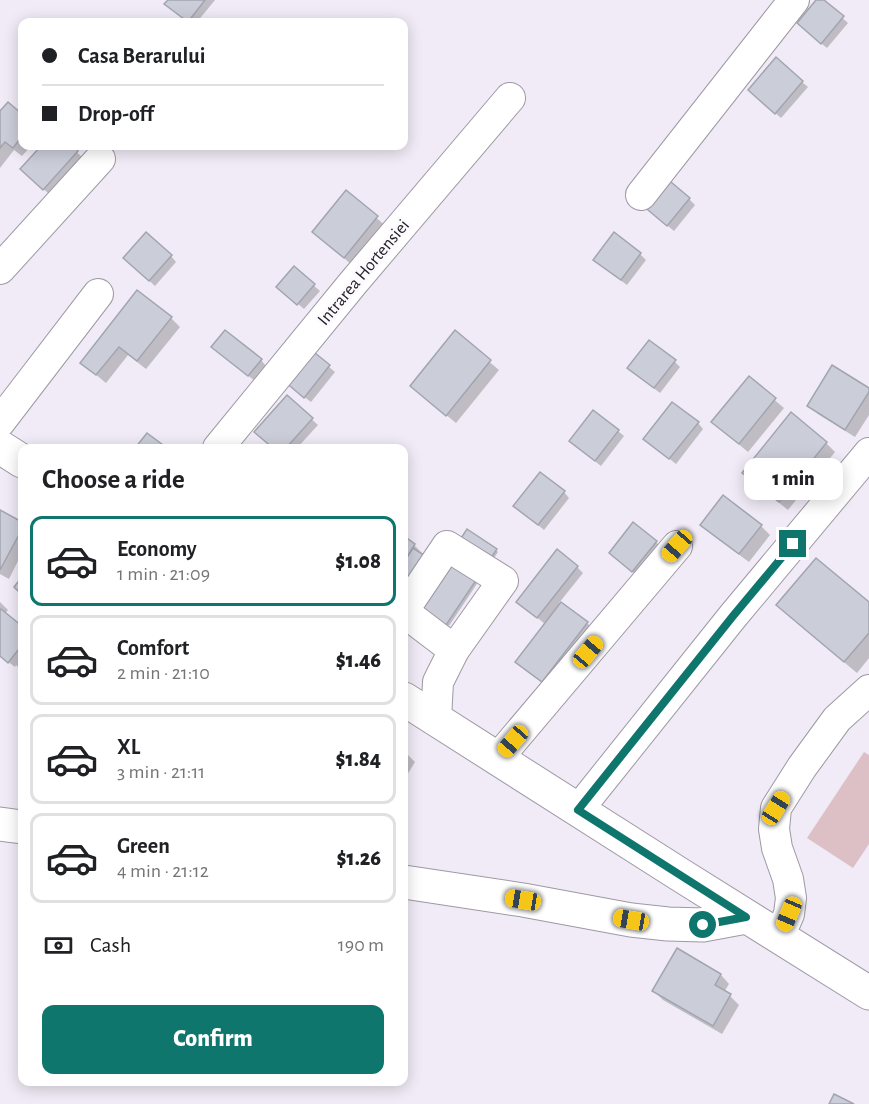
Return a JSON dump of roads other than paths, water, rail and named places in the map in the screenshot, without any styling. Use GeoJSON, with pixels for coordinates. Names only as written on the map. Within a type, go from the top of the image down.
{"type":"FeatureCollection","features":[{"type":"Feature","properties":{"kind":"main road"},"geometry":{"type":"LineString","coordinates":[[0,447],[18,458]]}},
{"type":"Feature","properties":{"kind":"main road"},"geometry":{"type":"LineString","coordinates":[[408,702],[869,993]]}},
{"type":"Feature","properties":{"kind":"main road"},"geometry":{"type":"LineString","coordinates":[[0,824],[18,826]]}},
{"type":"Feature","properties":{"kind":"main road"},"geometry":{"type":"LineString","coordinates":[[408,883],[523,900],[631,920],[668,924],[703,925],[746,917]]}},
{"type":"Feature","properties":{"kind":"street"},"geometry":{"type":"LineString","coordinates":[[641,195],[794,0]]}},
{"type":"Feature","properties":{"kind":"street","name":"Intrarea Hortensiei"},"geometry":{"type":"LineString","coordinates":[[221,444],[353,283],[510,98]]}},
{"type":"Feature","properties":{"kind":"street"},"geometry":{"type":"LineString","coordinates":[[0,268],[100,159]]}},
{"type":"Feature","properties":{"kind":"street"},"geometry":{"type":"LineString","coordinates":[[0,422],[98,294]]}},
{"type":"Feature","properties":{"kind":"street"},"geometry":{"type":"LineString","coordinates":[[578,810],[733,616],[869,453]]}},
{"type":"Feature","properties":{"kind":"street"},"geometry":{"type":"LineString","coordinates":[[408,605],[447,546],[503,581],[454,650],[438,682],[436,719]]}},
{"type":"Feature","properties":{"kind":"street"},"geometry":{"type":"LineString","coordinates":[[498,758],[677,546]]}},
{"type":"Feature","properties":{"kind":"street"},"geometry":{"type":"LineString","coordinates":[[408,614],[454,650]]}},
{"type":"Feature","properties":{"kind":"street"},"geometry":{"type":"LineString","coordinates":[[779,937],[789,914],[791,898],[788,879],[777,848],[774,829],[776,808],[837,719],[869,690]]}}]}
